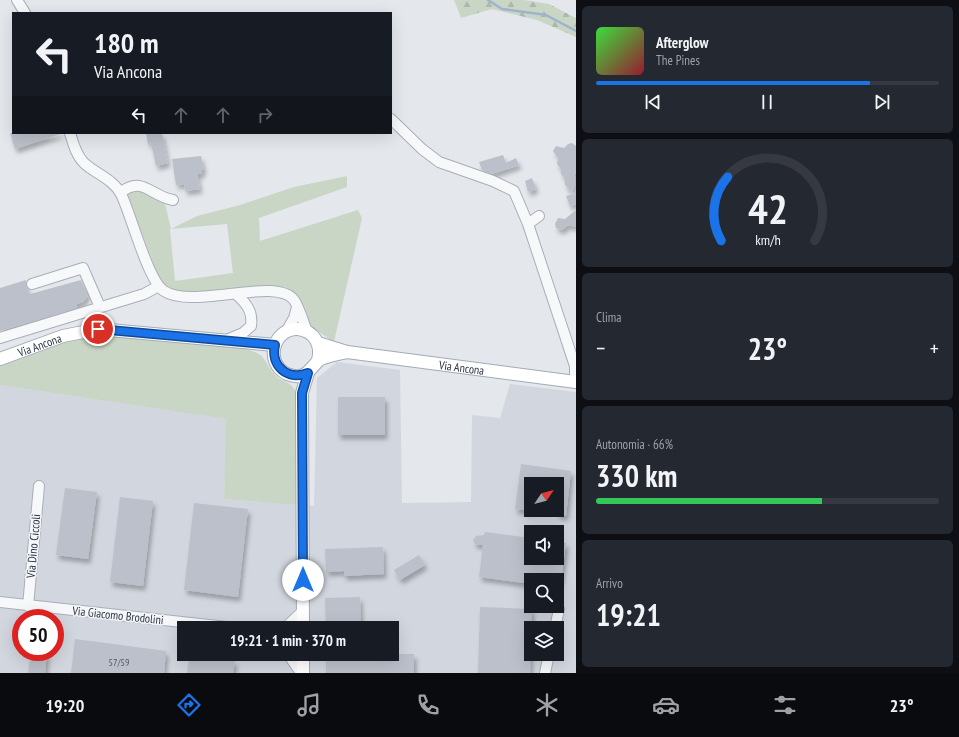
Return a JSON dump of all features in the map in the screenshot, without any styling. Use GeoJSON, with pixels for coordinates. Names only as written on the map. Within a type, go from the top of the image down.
{"type":"FeatureCollection","features":[{"type":"Feature","properties":{"kind":"main road","name":"Via Ancona"},"geometry":{"type":"LineString","coordinates":[[0,359],[62,336],[98,329],[247,342],[274,350]]}},
{"type":"Feature","properties":{"kind":"main road"},"geometry":{"type":"LineString","coordinates":[[302,393],[292,375],[278,366],[274,350],[279,337],[286,332],[293,329],[307,332]]}},
{"type":"Feature","properties":{"kind":"main road","name":"Via Ancona"},"geometry":{"type":"LineString","coordinates":[[307,332],[318,343],[347,352],[575,382]]}},
{"type":"Feature","properties":{"kind":"main road"},"geometry":{"type":"LineString","coordinates":[[303,621],[302,393],[308,373],[318,360],[320,349],[318,343]]}},
{"type":"Feature","properties":{"kind":"main road","name":"Via Ancona"},"geometry":{"type":"LineString","coordinates":[[318,360],[347,352]]}},
{"type":"Feature","properties":{"kind":"main road"},"geometry":{"type":"LineString","coordinates":[[292,375],[308,373]]}},
{"type":"Feature","properties":{"kind":"main road"},"geometry":{"type":"LineString","coordinates":[[302,673],[303,661]]}},
{"type":"Feature","properties":{"kind":"street"},"geometry":{"type":"LineString","coordinates":[[17,0],[24,12]]}},
{"type":"Feature","properties":{"kind":"street"},"geometry":{"type":"LineString","coordinates":[[392,120],[422,149],[439,162],[492,181],[514,191],[528,224],[575,366],[575,382]]}},
{"type":"Feature","properties":{"kind":"street"},"geometry":{"type":"LineString","coordinates":[[70,134],[82,160],[109,180],[120,193],[154,278],[164,291],[180,297],[270,291],[284,293],[294,300],[307,332]]}},
{"type":"Feature","properties":{"kind":"street"},"geometry":{"type":"LineString","coordinates":[[120,193],[128,187],[136,184],[145,187],[166,199],[173,200]]}},
{"type":"Feature","properties":{"kind":"street"},"geometry":{"type":"LineString","coordinates":[[528,224],[539,216]]}},
{"type":"Feature","properties":{"kind":"street"},"geometry":{"type":"LineString","coordinates":[[32,284],[83,268],[100,307]]}},
{"type":"Feature","properties":{"kind":"street"},"geometry":{"type":"LineString","coordinates":[[0,338],[144,294],[159,286]]}},
{"type":"Feature","properties":{"kind":"street"},"geometry":{"type":"LineString","coordinates":[[226,340],[243,333],[251,326],[250,311],[237,294]]}},
{"type":"Feature","properties":{"kind":"street"},"geometry":{"type":"LineString","coordinates":[[286,332],[294,318],[297,307]]}},
{"type":"Feature","properties":{"kind":"street","name":"Via Dino Ciccoli"},"geometry":{"type":"LineString","coordinates":[[28,606],[39,486]]}},
{"type":"Feature","properties":{"kind":"street","name":"Via Giacomo Brodolini"},"geometry":{"type":"LineString","coordinates":[[0,602],[177,622]]}},
{"type":"Feature","properties":{"kind":"street"},"geometry":{"type":"LineString","coordinates":[[293,621],[304,611]]}},
{"type":"Feature","properties":{"kind":"street"},"geometry":{"type":"LineString","coordinates":[[293,661],[302,673]]}},
{"type":"Feature","properties":{"kind":"street"},"geometry":{"type":"LineString","coordinates":[[544,673],[547,661]]}},
{"type":"Feature","properties":{"kind":"shaded area"},"geometry":{"type":"Polygon","coordinates":[[[337,362],[400,370],[402,503],[471,502],[472,415],[500,418],[510,384],[576,392],[576,673],[0,673],[0,385],[227,419],[224,499],[314,506],[317,378],[337,362]]]}},
{"type":"Feature","properties":{"kind":"green space"},"geometry":{"type":"Polygon","coordinates":[[[454,0],[524,0],[549,4],[576,18],[576,37],[537,20],[492,9],[461,18],[454,0]]]}},
{"type":"Feature","properties":{"kind":"green space"},"geometry":{"type":"Polygon","coordinates":[[[347,176],[347,187],[259,218],[260,241],[358,210],[362,218],[334,342],[311,325],[305,317],[297,296],[285,287],[181,293],[163,283],[156,270],[127,193],[143,188],[165,204],[171,229],[197,216],[240,205],[294,187],[347,176]],[[227,224],[170,229],[175,281],[233,273],[227,224]]]}},
{"type":"Feature","properties":{"kind":"green space"},"geometry":{"type":"Polygon","coordinates":[[[99,335],[242,348],[251,350],[263,357],[275,375],[290,384],[295,390],[298,505],[224,499],[226,419],[0,385],[0,365],[71,339],[99,335]]]}},
{"type":"Feature","properties":{"kind":"building"},"geometry":{"type":"Polygon","coordinates":[[[10,133],[60,134],[15,149],[10,133]]]}},
{"type":"Feature","properties":{"kind":"building"},"geometry":{"type":"Polygon","coordinates":[[[146,134],[162,134],[168,163],[156,166],[151,143],[148,144],[146,134]]]}},
{"type":"Feature","properties":{"kind":"building"},"geometry":{"type":"Polygon","coordinates":[[[572,143],[576,146],[576,174],[574,172],[575,184],[572,193],[565,185],[565,179],[557,164],[558,158],[553,151],[556,146],[564,148],[568,144],[572,143]]]}},
{"type":"Feature","properties":{"kind":"building"},"geometry":{"type":"Polygon","coordinates":[[[503,155],[506,163],[516,158],[519,165],[492,174],[482,170],[479,162],[503,155]]]}},
{"type":"Feature","properties":{"kind":"building"},"geometry":{"type":"Polygon","coordinates":[[[201,156],[204,170],[202,170],[202,174],[197,174],[200,189],[185,191],[184,184],[176,185],[172,159],[201,156]]]}},
{"type":"Feature","properties":{"kind":"building"},"geometry":{"type":"Polygon","coordinates":[[[532,178],[536,189],[528,192],[525,181],[532,178]]]}},
{"type":"Feature","properties":{"kind":"building"},"geometry":{"type":"Polygon","coordinates":[[[576,193],[576,204],[570,206],[566,196],[576,193]]]}},
{"type":"Feature","properties":{"kind":"building"},"geometry":{"type":"Polygon","coordinates":[[[576,210],[576,227],[568,225],[562,230],[556,228],[555,224],[558,218],[565,219],[576,210]]]}},
{"type":"Feature","properties":{"kind":"building"},"geometry":{"type":"Polygon","coordinates":[[[26,280],[26,286],[30,294],[81,280],[88,295],[83,302],[76,304],[77,308],[0,331],[0,288],[26,280]]]}},
{"type":"Feature","properties":{"kind":"building"},"geometry":{"type":"Polygon","coordinates":[[[338,397],[385,397],[385,435],[338,435],[338,397]]]}},
{"type":"Feature","properties":{"kind":"building"},"geometry":{"type":"Polygon","coordinates":[[[521,464],[571,471],[566,516],[564,516],[564,477],[524,477],[524,510],[515,509],[521,464]]]}},
{"type":"Feature","properties":{"kind":"building"},"geometry":{"type":"Polygon","coordinates":[[[65,488],[97,492],[88,559],[56,555],[65,488]]]}},
{"type":"Feature","properties":{"kind":"building"},"geometry":{"type":"Polygon","coordinates":[[[120,497],[153,501],[143,586],[110,582],[120,497]]]}},
{"type":"Feature","properties":{"kind":"building"},"geometry":{"type":"Polygon","coordinates":[[[194,503],[248,509],[238,597],[184,590],[194,503]]]}},
{"type":"Feature","properties":{"kind":"building"},"geometry":{"type":"Polygon","coordinates":[[[485,532],[524,537],[524,565],[563,565],[562,573],[524,573],[524,583],[479,577],[483,545],[475,544],[473,540],[476,536],[484,535],[485,532]]]}},
{"type":"Feature","properties":{"kind":"building"},"geometry":{"type":"Polygon","coordinates":[[[564,543],[566,543],[564,558],[564,543]]]}},
{"type":"Feature","properties":{"kind":"building"},"geometry":{"type":"Polygon","coordinates":[[[383,547],[384,574],[344,576],[344,571],[326,572],[325,549],[383,547]]]}},
{"type":"Feature","properties":{"kind":"building"},"geometry":{"type":"Polygon","coordinates":[[[419,555],[425,565],[400,580],[394,570],[419,555]]]}},
{"type":"Feature","properties":{"kind":"building"},"geometry":{"type":"Polygon","coordinates":[[[360,597],[361,621],[326,621],[325,598],[360,597]]]}},
{"type":"Feature","properties":{"kind":"building"},"geometry":{"type":"Polygon","coordinates":[[[480,607],[524,609],[524,613],[532,613],[532,621],[524,621],[524,661],[530,661],[530,673],[478,673],[480,607]]]}},
{"type":"Feature","properties":{"kind":"building"},"geometry":{"type":"Polygon","coordinates":[[[75,639],[166,651],[164,673],[71,673],[75,639]]]}},
{"type":"Feature","properties":{"kind":"building"},"geometry":{"type":"Polygon","coordinates":[[[399,654],[414,654],[414,673],[326,673],[326,661],[399,661],[399,654]]]}},
{"type":"Feature","properties":{"kind":"building"},"geometry":{"type":"Polygon","coordinates":[[[30,661],[46,661],[45,673],[28,673],[30,661]]]}},
{"type":"Feature","properties":{"kind":"building"},"geometry":{"type":"Polygon","coordinates":[[[189,661],[235,661],[233,673],[187,673],[189,661]]]}},
{"type":"Feature","properties":{"kind":"waterway"},"geometry":{"type":"LineString","coordinates":[[488,0],[502,9],[546,15],[576,31]]}},
{"type":"Feature","properties":{"kind":"route"},"geometry":{"type":"LineString","coordinates":[[98,329],[275,345],[275,361],[282,370],[297,376],[308,373],[302,393],[303,580]]}}]}
